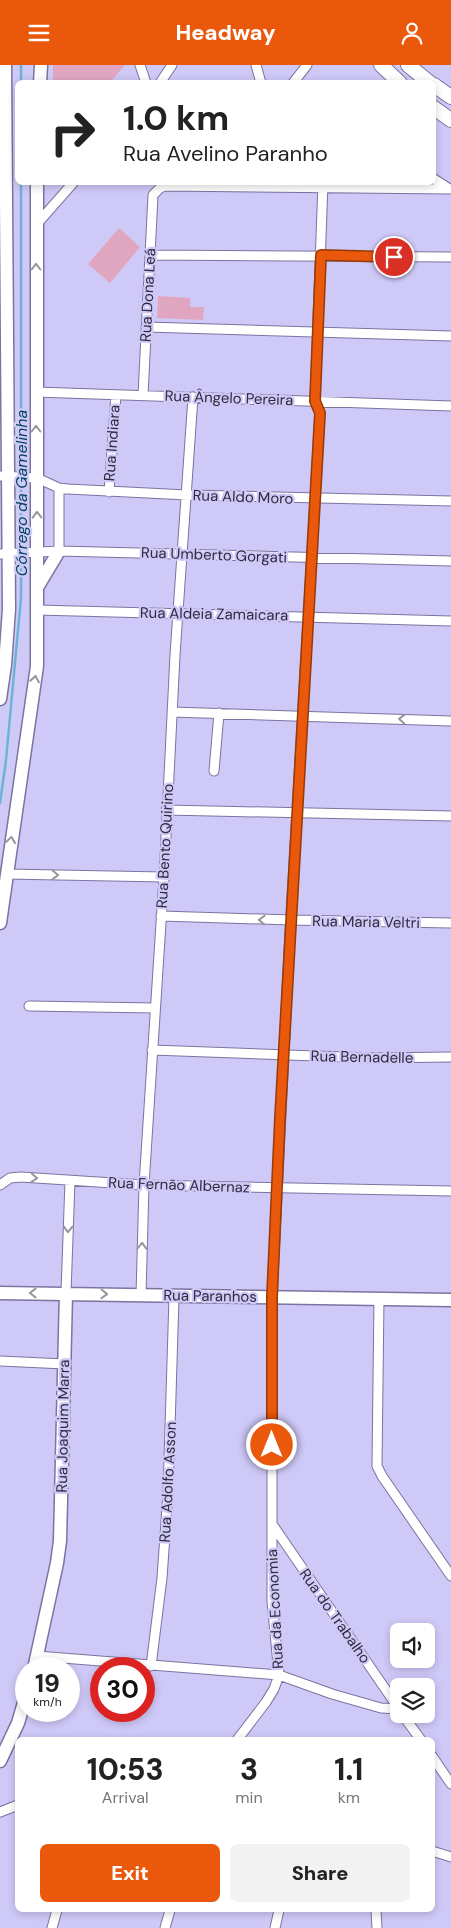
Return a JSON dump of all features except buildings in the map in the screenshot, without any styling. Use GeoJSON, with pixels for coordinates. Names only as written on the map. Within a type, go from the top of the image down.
{"type":"FeatureCollection","features":[{"type":"Feature","properties":{"kind":"main road"},"geometry":{"type":"LineString","coordinates":[[0,699],[5,665],[9,609],[8,554],[4,515],[7,476],[5,65]]}},
{"type":"Feature","properties":{"kind":"main road"},"geometry":{"type":"LineString","coordinates":[[40,80],[41,65]]}},
{"type":"Feature","properties":{"kind":"main road"},"geometry":{"type":"LineString","coordinates":[[381,65],[397,80]]}},
{"type":"Feature","properties":{"kind":"main road"},"geometry":{"type":"LineString","coordinates":[[408,65],[426,80]]}},
{"type":"Feature","properties":{"kind":"main road"},"geometry":{"type":"LineString","coordinates":[[436,86],[451,96]]}},
{"type":"Feature","properties":{"kind":"main road"},"geometry":{"type":"LineString","coordinates":[[436,109],[451,120]]}},
{"type":"Feature","properties":{"kind":"main road"},"geometry":{"type":"LineString","coordinates":[[0,923],[37,666],[35,552],[37,185]]}},
{"type":"Feature","properties":{"kind":"main road"},"geometry":{"type":"LineString","coordinates":[[37,588],[59,551]]}},
{"type":"Feature","properties":{"kind":"main road","name":"Rua Paranhos"},"geometry":{"type":"LineString","coordinates":[[0,1293],[451,1300]]}},
{"type":"Feature","properties":{"kind":"main road","name":"Rua Joaquim Marra"},"geometry":{"type":"LineString","coordinates":[[36,1657],[60,1541],[66,1293]]}},
{"type":"Feature","properties":{"kind":"main road"},"geometry":{"type":"LineString","coordinates":[[0,1761],[18,1722]]}},
{"type":"Feature","properties":{"kind":"street"},"geometry":{"type":"LineString","coordinates":[[140,65],[145,80]]}},
{"type":"Feature","properties":{"kind":"street"},"geometry":{"type":"LineString","coordinates":[[162,80],[172,65]]}},
{"type":"Feature","properties":{"kind":"street"},"geometry":{"type":"LineString","coordinates":[[256,65],[260,80]]}},
{"type":"Feature","properties":{"kind":"street"},"geometry":{"type":"LineString","coordinates":[[295,80],[307,65]]}},
{"type":"Feature","properties":{"kind":"street"},"geometry":{"type":"LineString","coordinates":[[436,180],[451,189]]}},
{"type":"Feature","properties":{"kind":"street"},"geometry":{"type":"LineString","coordinates":[[36,225],[71,185]]}},
{"type":"Feature","properties":{"kind":"street","name":"Rua Dona Leá"},"geometry":{"type":"LineString","coordinates":[[143,395],[153,195],[165,186],[186,185]]}},
{"type":"Feature","properties":{"kind":"street"},"geometry":{"type":"LineString","coordinates":[[323,185],[451,189]]}},
{"type":"Feature","properties":{"kind":"street","name":"Rua da Economia"},"geometry":{"type":"LineString","coordinates":[[239,1737],[266,1702],[274,1689],[279,1675],[272,1601],[272,1297],[283,1056],[320,413],[315,401],[323,185]]}},
{"type":"Feature","properties":{"kind":"street"},"geometry":{"type":"LineString","coordinates":[[150,255],[451,257]]}},
{"type":"Feature","properties":{"kind":"street"},"geometry":{"type":"LineString","coordinates":[[146,327],[451,336]]}},
{"type":"Feature","properties":{"kind":"street","name":"Rua Ângelo Pereira"},"geometry":{"type":"LineString","coordinates":[[36,392],[451,405]]}},
{"type":"Feature","properties":{"kind":"street","name":"Rua Indiara"},"geometry":{"type":"LineString","coordinates":[[109,491],[116,395]]}},
{"type":"Feature","properties":{"kind":"street","name":"Rua Bento Quirino"},"geometry":{"type":"LineString","coordinates":[[141,1295],[144,1185],[164,877],[166,810],[178,613],[193,397]]}},
{"type":"Feature","properties":{"kind":"street"},"geometry":{"type":"LineString","coordinates":[[7,476],[35,478]]}},
{"type":"Feature","properties":{"kind":"street","name":"Rua Aldo Moro"},"geometry":{"type":"LineString","coordinates":[[35,478],[58,488],[109,491],[314,499],[451,501]]}},
{"type":"Feature","properties":{"kind":"street"},"geometry":{"type":"LineString","coordinates":[[58,488],[59,551]]}},
{"type":"Feature","properties":{"kind":"street","name":"Rua Umberto Gorgati"},"geometry":{"type":"LineString","coordinates":[[8,554],[59,551],[451,561]]}},
{"type":"Feature","properties":{"kind":"street","name":"Rua Aldeia Zamaicara"},"geometry":{"type":"LineString","coordinates":[[37,610],[451,621]]}},
{"type":"Feature","properties":{"kind":"street"},"geometry":{"type":"LineString","coordinates":[[172,712],[451,721]]}},
{"type":"Feature","properties":{"kind":"street"},"geometry":{"type":"LineString","coordinates":[[214,771],[218,713]]}},
{"type":"Feature","properties":{"kind":"street"},"geometry":{"type":"LineString","coordinates":[[166,810],[451,816]]}},
{"type":"Feature","properties":{"kind":"street"},"geometry":{"type":"LineString","coordinates":[[6,874],[164,877]]}},
{"type":"Feature","properties":{"kind":"street","name":"Rua Maria Veltri"},"geometry":{"type":"LineString","coordinates":[[161,916],[291,921],[451,923]]}},
{"type":"Feature","properties":{"kind":"street"},"geometry":{"type":"LineString","coordinates":[[29,1006],[155,1008]]}},
{"type":"Feature","properties":{"kind":"street","name":"Rua Bernadelle"},"geometry":{"type":"LineString","coordinates":[[152,1050],[283,1056],[451,1057]]}},
{"type":"Feature","properties":{"kind":"street","name":"Rua Fernão Albernaz"},"geometry":{"type":"LineString","coordinates":[[0,1185],[4,1181],[17,1177],[144,1185],[451,1191]]}},
{"type":"Feature","properties":{"kind":"street","name":"Rua Joaquim Marra"},"geometry":{"type":"LineString","coordinates":[[66,1293],[70,1181]]}},
{"type":"Feature","properties":{"kind":"street","name":"Rua Adolfo Asson"},"geometry":{"type":"LineString","coordinates":[[152,1657],[162,1578],[168,1493],[174,1297]]}},
{"type":"Feature","properties":{"kind":"street"},"geometry":{"type":"LineString","coordinates":[[379,1298],[377,1466],[451,1576]]}},
{"type":"Feature","properties":{"kind":"street"},"geometry":{"type":"LineString","coordinates":[[0,1361],[64,1364]]}},
{"type":"Feature","properties":{"kind":"street","name":"Rua do Trabalho"},"geometry":{"type":"LineString","coordinates":[[272,1524],[390,1696]]}},
{"type":"Feature","properties":{"kind":"street"},"geometry":{"type":"LineString","coordinates":[[155,1666],[279,1675],[332,1694],[381,1709],[390,1709]]}},
{"type":"Feature","properties":{"kind":"street"},"geometry":{"type":"LineString","coordinates":[[409,1723],[419,1737]]}},
{"type":"Feature","properties":{"kind":"street"},"geometry":{"type":"LineString","coordinates":[[435,1760],[451,1784]]}},
{"type":"Feature","properties":{"kind":"street"},"geometry":{"type":"LineString","coordinates":[[0,1812],[15,1806]]}},
{"type":"Feature","properties":{"kind":"street"},"geometry":{"type":"LineString","coordinates":[[435,1852],[451,1857]]}},
{"type":"Feature","properties":{"kind":"street"},"geometry":{"type":"LineString","coordinates":[[52,1928],[56,1912]]}},
{"type":"Feature","properties":{"kind":"street"},"geometry":{"type":"LineString","coordinates":[[165,1928],[169,1912]]}},
{"type":"Feature","properties":{"kind":"street"},"geometry":{"type":"LineString","coordinates":[[275,1928],[279,1912]]}},
{"type":"Feature","properties":{"kind":"street"},"geometry":{"type":"LineString","coordinates":[[376,1912],[377,1928]]}},
{"type":"Feature","properties":{"kind":"shaded area"},"geometry":{"type":"Polygon","coordinates":[[[53,65],[125,65],[112,80],[53,80],[53,65]]]}},
{"type":"Feature","properties":{"kind":"shaded area"},"geometry":{"type":"Polygon","coordinates":[[[119,228],[140,247],[110,283],[88,264],[119,228]]]}},
{"type":"Feature","properties":{"kind":"shaded area"},"geometry":{"type":"Polygon","coordinates":[[[158,296],[190,298],[190,307],[204,307],[203,320],[157,318],[158,296]]]}},
{"type":"Feature","properties":{"kind":"waterway","name":"Córrego da Gamelinha"},"geometry":{"type":"LineString","coordinates":[[21,65],[21,80]]}},
{"type":"Feature","properties":{"kind":"waterway","name":"Córrego da Gamelinha"},"geometry":{"type":"LineString","coordinates":[[0,803],[6,760],[21,598],[21,185]]}},
{"type":"Feature","properties":{"kind":"route"},"geometry":{"type":"LineString","coordinates":[[272,1445],[272,1297],[282,1071],[320,413],[315,401],[321,255],[394,257]]}}]}
